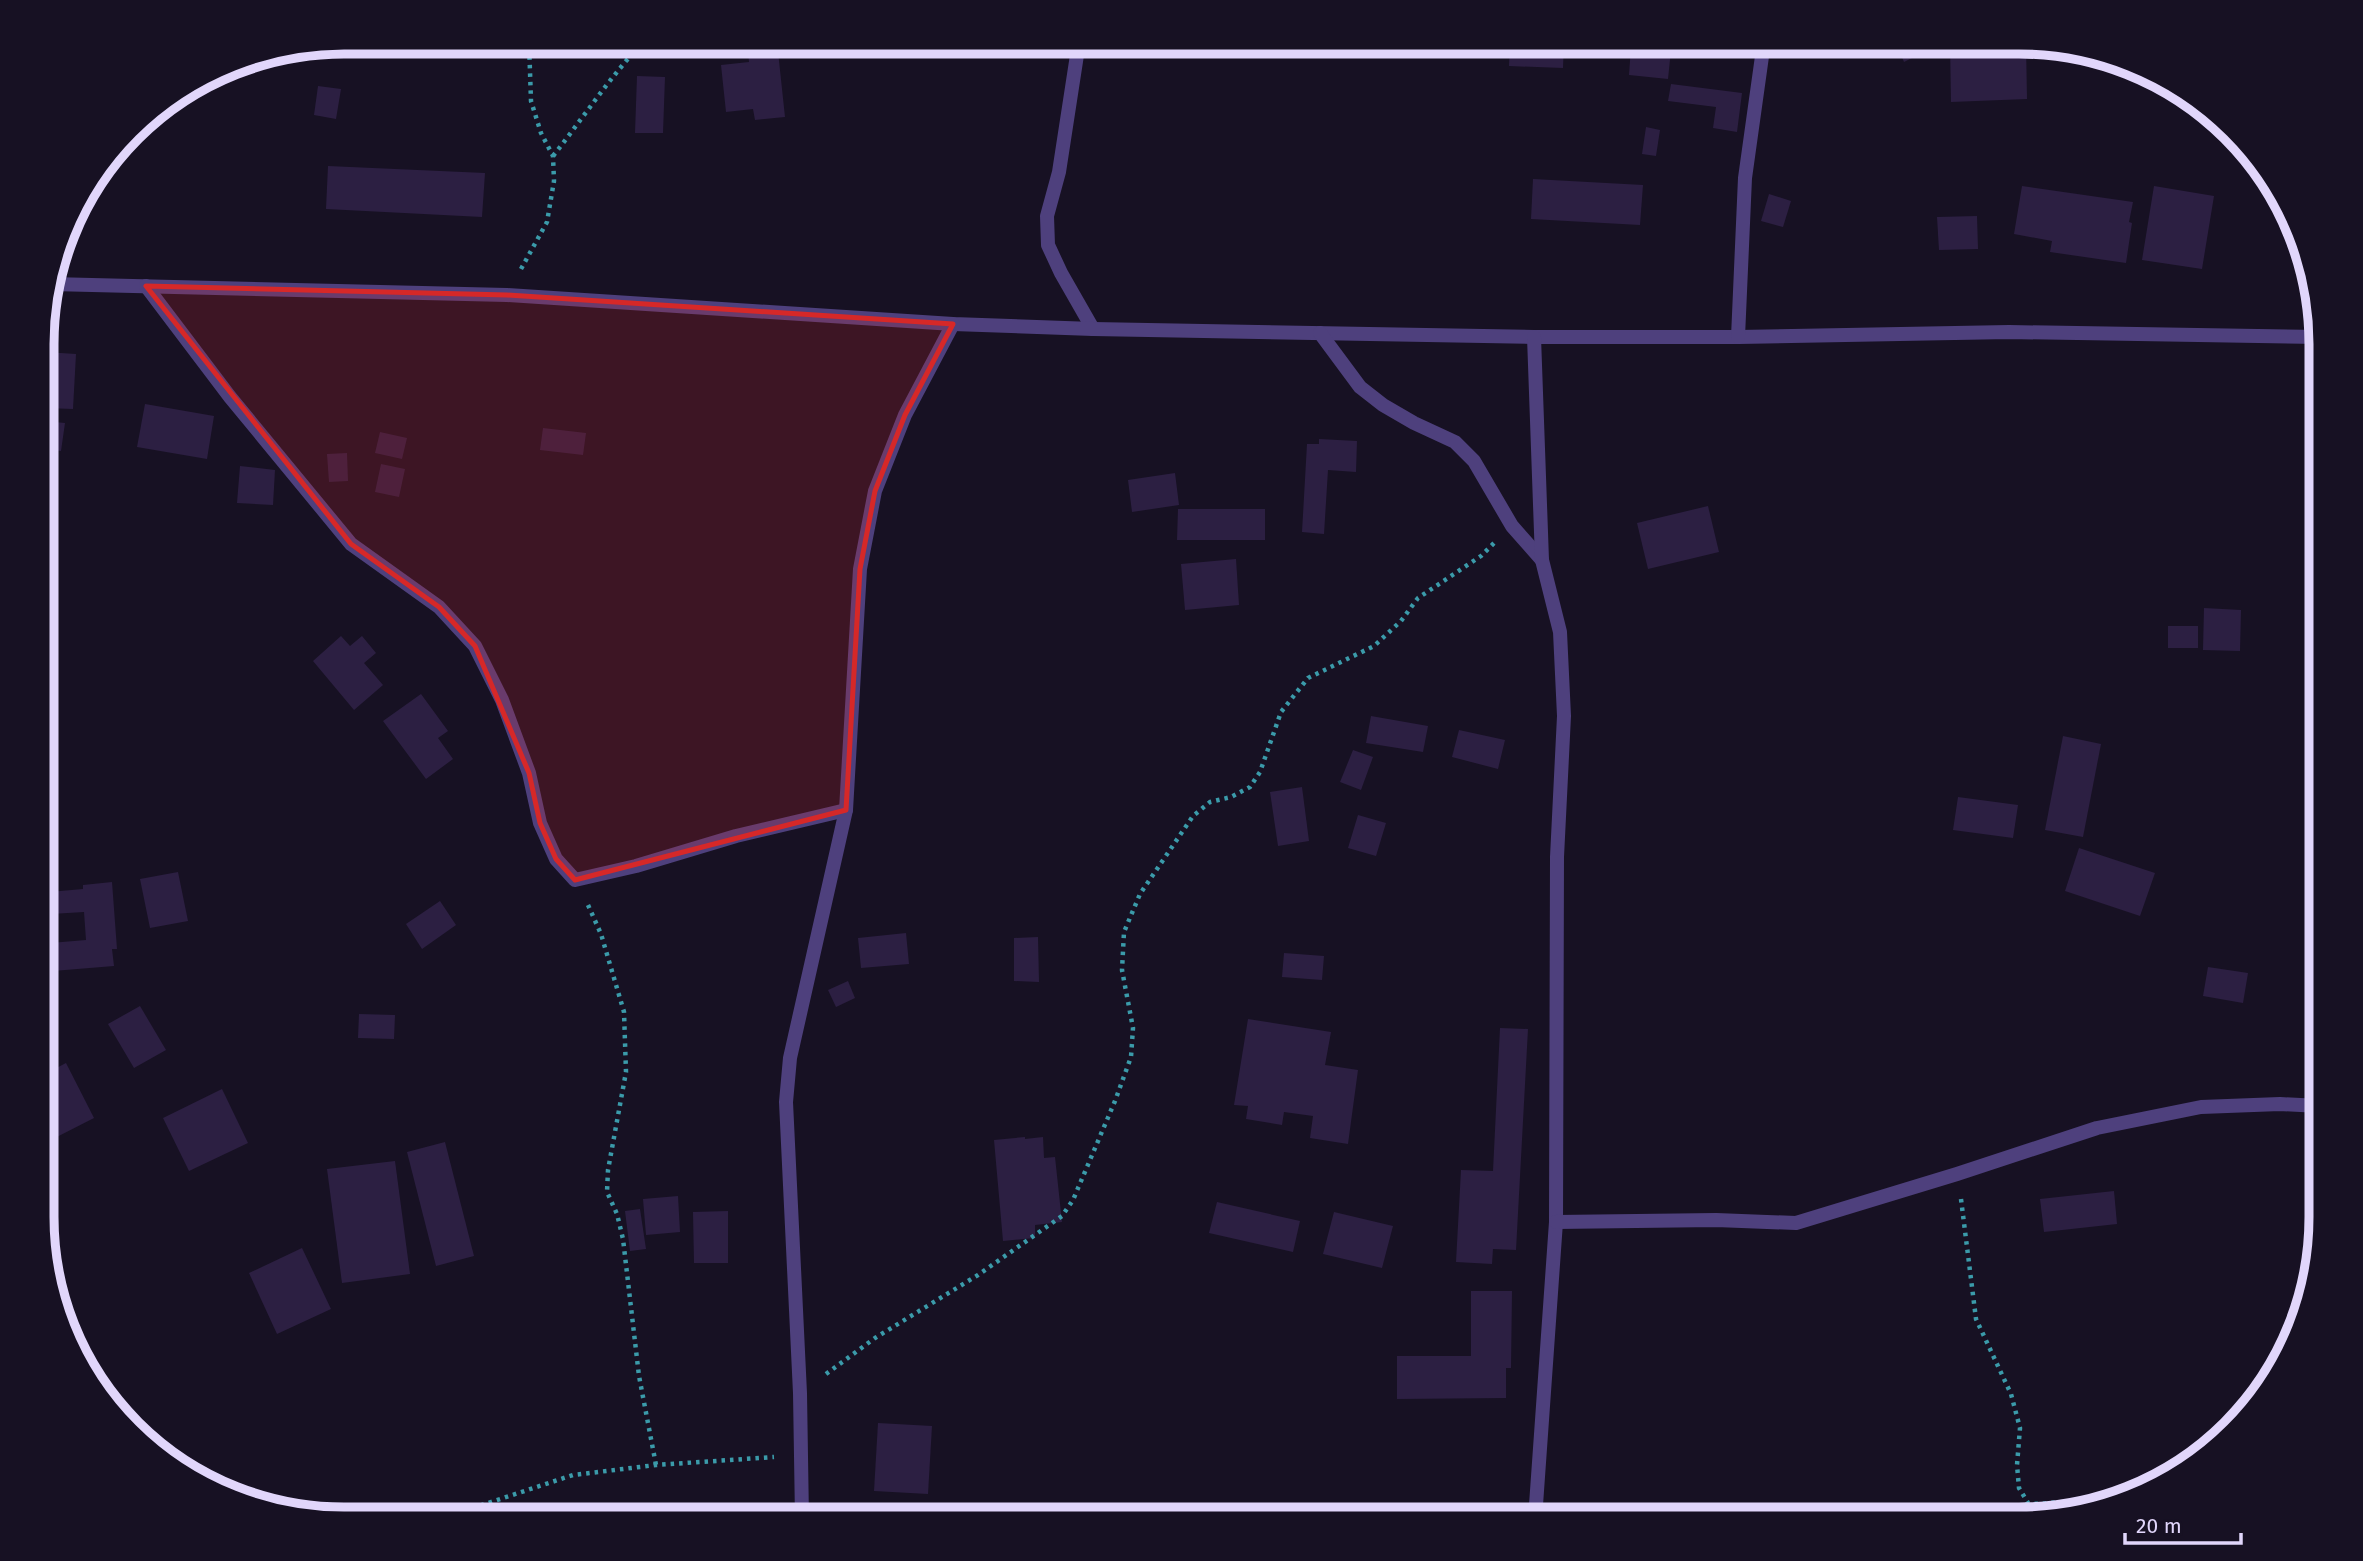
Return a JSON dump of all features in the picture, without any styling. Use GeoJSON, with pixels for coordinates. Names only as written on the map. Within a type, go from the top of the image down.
{"type":"FeatureCollection","features":[{"type":"Feature","properties":{"kind":"street"},"geometry":{"type":"LineString","coordinates":[[1077,54],[1059,172],[1047,216],[1048,245],[1093,329]]}},
{"type":"Feature","properties":{"kind":"street"},"geometry":{"type":"LineString","coordinates":[[1738,337],[1745,178],[1762,54]]}},
{"type":"Feature","properties":{"kind":"street"},"geometry":{"type":"LineString","coordinates":[[61,284],[507,295],[953,324],[1093,329],[1534,337],[1738,337],[2009,332],[2309,337]]}},
{"type":"Feature","properties":{"kind":"street"},"geometry":{"type":"LineString","coordinates":[[146,286],[230,397],[351,544],[439,607],[475,646],[502,700],[529,773],[540,823],[550,847],[556,859],[575,880],[636,866],[736,836],[846,810]]}},
{"type":"Feature","properties":{"kind":"street"},"geometry":{"type":"LineString","coordinates":[[802,1507],[800,1393],[786,1101],[790,1058],[846,810],[860,569],[874,491],[905,415],[953,324]]}},
{"type":"Feature","properties":{"kind":"street"},"geometry":{"type":"LineString","coordinates":[[1320,333],[1360,387],[1383,405],[1455,442],[1465,451],[1474,461],[1512,526],[1542,560]]}},
{"type":"Feature","properties":{"kind":"street"},"geometry":{"type":"LineString","coordinates":[[1534,337],[1542,560],[1560,632],[1564,716],[1557,857],[1556,1222],[1536,1507]]}},
{"type":"Feature","properties":{"kind":"street"},"geometry":{"type":"LineString","coordinates":[[1556,1222],[1716,1220],[1796,1223],[2097,1128],[2201,1107],[2280,1104],[2309,1106]]}},
{"type":"Feature","properties":{"kind":"path"},"geometry":{"type":"LineString","coordinates":[[507,295],[547,222],[554,181],[553,156],[541,133],[531,101],[529,54]]}},
{"type":"Feature","properties":{"kind":"path"},"geometry":{"type":"LineString","coordinates":[[553,156],[632,54]]}},
{"type":"Feature","properties":{"kind":"path"},"geometry":{"type":"LineString","coordinates":[[800,1393],[875,1338],[978,1275],[1062,1216],[1073,1200],[1131,1057],[1133,1028],[1122,970],[1124,932],[1140,894],[1193,816],[1210,802],[1231,797],[1250,787],[1261,772],[1281,712],[1307,678],[1374,646],[1401,621],[1418,598],[1481,555],[1512,526]]}},
{"type":"Feature","properties":{"kind":"path"},"geometry":{"type":"LineString","coordinates":[[575,880],[601,934],[624,1012],[626,1072],[609,1159],[607,1192],[617,1214],[623,1238],[639,1376],[656,1465]]}},
{"type":"Feature","properties":{"kind":"path"},"geometry":{"type":"LineString","coordinates":[[1957,1174],[1976,1319],[2011,1394],[2020,1428],[2017,1465],[2019,1488],[2028,1503],[2040,1505],[2068,1502]]}},
{"type":"Feature","properties":{"kind":"path"},"geometry":{"type":"LineString","coordinates":[[479,1507],[573,1475],[656,1465],[801,1455]]}},
{"type":"Feature","properties":{"kind":"highlighted area"},"geometry":{"type":"Polygon","coordinates":[[[146,286],[507,295],[953,324],[905,415],[875,491],[860,569],[846,810],[575,880],[556,859],[540,823],[529,773],[475,646],[439,607],[351,544],[146,286]]]}},
{"type":"Feature","properties":{"kind":"building"},"geometry":{"type":"Polygon","coordinates":[[[748,54],[778,54],[785,117],[755,120],[753,109],[726,112],[721,65],[749,62],[748,54]]]}},
{"type":"Feature","properties":{"kind":"building"},"geometry":{"type":"Polygon","coordinates":[[[1510,54],[1564,54],[1563,68],[1509,66],[1510,54]]]}},
{"type":"Feature","properties":{"kind":"building"},"geometry":{"type":"Polygon","coordinates":[[[1630,54],[1671,54],[1668,79],[1629,75],[1630,54]]]}},
{"type":"Feature","properties":{"kind":"building"},"geometry":{"type":"Polygon","coordinates":[[[1901,54],[1920,54],[1904,62],[1901,54]]]}},
{"type":"Feature","properties":{"kind":"building"},"geometry":{"type":"Polygon","coordinates":[[[1950,54],[2026,54],[2027,99],[1951,102],[1950,54]]]}},
{"type":"Feature","properties":{"kind":"building"},"geometry":{"type":"Polygon","coordinates":[[[637,76],[665,77],[663,133],[635,133],[637,76]]]}},
{"type":"Feature","properties":{"kind":"building"},"geometry":{"type":"Polygon","coordinates":[[[1671,84],[1742,93],[1737,132],[1713,128],[1716,107],[1668,101],[1671,84]]]}},
{"type":"Feature","properties":{"kind":"building"},"geometry":{"type":"Polygon","coordinates":[[[318,86],[341,89],[336,119],[314,115],[318,86]]]}},
{"type":"Feature","properties":{"kind":"building"},"geometry":{"type":"Polygon","coordinates":[[[1646,127],[1660,130],[1656,156],[1642,154],[1646,127]]]}},
{"type":"Feature","properties":{"kind":"building"},"geometry":{"type":"Polygon","coordinates":[[[328,166],[485,173],[482,217],[326,209],[328,166]]]}},
{"type":"Feature","properties":{"kind":"building"},"geometry":{"type":"Polygon","coordinates":[[[1533,179],[1643,185],[1640,225],[1531,219],[1533,179]]]}},
{"type":"Feature","properties":{"kind":"building"},"geometry":{"type":"Polygon","coordinates":[[[2022,186],[2133,202],[2126,263],[2050,252],[2052,241],[2014,234],[2022,186]]]}},
{"type":"Feature","properties":{"kind":"building"},"geometry":{"type":"Polygon","coordinates":[[[2154,186],[2214,196],[2202,269],[2142,260],[2154,186]]]}},
{"type":"Feature","properties":{"kind":"building"},"geometry":{"type":"Polygon","coordinates":[[[1769,194],[1791,201],[1783,227],[1761,221],[1769,194]]]}},
{"type":"Feature","properties":{"kind":"building"},"geometry":{"type":"Polygon","coordinates":[[[1977,216],[1978,249],[1939,250],[1937,217],[1977,216]]]}},
{"type":"Feature","properties":{"kind":"building"},"geometry":{"type":"Polygon","coordinates":[[[54,353],[76,354],[73,409],[54,408],[54,353]]]}},
{"type":"Feature","properties":{"kind":"building"},"geometry":{"type":"Polygon","coordinates":[[[145,404],[214,416],[207,459],[137,447],[145,404]]]}},
{"type":"Feature","properties":{"kind":"building"},"geometry":{"type":"Polygon","coordinates":[[[54,422],[65,423],[61,451],[54,450],[54,422]]]}},
{"type":"Feature","properties":{"kind":"building"},"geometry":{"type":"Polygon","coordinates":[[[543,428],[586,433],[583,455],[540,450],[543,428]]]}},
{"type":"Feature","properties":{"kind":"building"},"geometry":{"type":"Polygon","coordinates":[[[380,432],[407,438],[402,459],[375,453],[380,432]]]}},
{"type":"Feature","properties":{"kind":"building"},"geometry":{"type":"Polygon","coordinates":[[[1319,439],[1357,441],[1356,472],[1328,470],[1324,534],[1302,532],[1307,444],[1319,444],[1319,439]]]}},
{"type":"Feature","properties":{"kind":"building"},"geometry":{"type":"Polygon","coordinates":[[[347,453],[348,481],[329,482],[327,454],[347,453]]]}},
{"type":"Feature","properties":{"kind":"building"},"geometry":{"type":"Polygon","coordinates":[[[381,464],[405,469],[399,497],[375,492],[381,464]]]}},
{"type":"Feature","properties":{"kind":"building"},"geometry":{"type":"Polygon","coordinates":[[[240,466],[275,470],[273,505],[237,503],[240,466]]]}},
{"type":"Feature","properties":{"kind":"building"},"geometry":{"type":"Polygon","coordinates":[[[1175,473],[1179,505],[1132,512],[1128,480],[1175,473]]]}},
{"type":"Feature","properties":{"kind":"building"},"geometry":{"type":"Polygon","coordinates":[[[1708,506],[1719,552],[1648,569],[1637,523],[1708,506]]]}},
{"type":"Feature","properties":{"kind":"building"},"geometry":{"type":"Polygon","coordinates":[[[1178,509],[1265,509],[1265,540],[1177,540],[1178,509]]]}},
{"type":"Feature","properties":{"kind":"building"},"geometry":{"type":"Polygon","coordinates":[[[1236,559],[1239,605],[1185,610],[1181,564],[1236,559]]]}},
{"type":"Feature","properties":{"kind":"building"},"geometry":{"type":"Polygon","coordinates":[[[2204,608],[2241,610],[2240,651],[2203,650],[2204,608]]]}},
{"type":"Feature","properties":{"kind":"building"},"geometry":{"type":"Polygon","coordinates":[[[2168,626],[2198,626],[2198,648],[2168,648],[2168,626]]]}},
{"type":"Feature","properties":{"kind":"building"},"geometry":{"type":"Polygon","coordinates":[[[341,636],[350,646],[362,636],[376,653],[364,663],[383,685],[354,710],[313,661],[341,636]]]}},
{"type":"Feature","properties":{"kind":"building"},"geometry":{"type":"Polygon","coordinates":[[[421,694],[448,731],[438,738],[453,759],[426,779],[383,721],[421,694]]]}},
{"type":"Feature","properties":{"kind":"building"},"geometry":{"type":"Polygon","coordinates":[[[1371,716],[1428,726],[1423,752],[1366,743],[1371,716]]]}},
{"type":"Feature","properties":{"kind":"building"},"geometry":{"type":"Polygon","coordinates":[[[1459,730],[1505,740],[1498,769],[1452,757],[1459,730]]]}},
{"type":"Feature","properties":{"kind":"building"},"geometry":{"type":"Polygon","coordinates":[[[2063,736],[2101,744],[2083,837],[2045,830],[2063,736]]]}},
{"type":"Feature","properties":{"kind":"building"},"geometry":{"type":"Polygon","coordinates":[[[1353,750],[1373,757],[1361,790],[1340,782],[1353,750]]]}},
{"type":"Feature","properties":{"kind":"building"},"geometry":{"type":"Polygon","coordinates":[[[1302,787],[1309,841],[1278,846],[1270,792],[1302,787]]]}},
{"type":"Feature","properties":{"kind":"building"},"geometry":{"type":"Polygon","coordinates":[[[1958,797],[2018,805],[2013,838],[1953,830],[1958,797]]]}},
{"type":"Feature","properties":{"kind":"building"},"geometry":{"type":"Polygon","coordinates":[[[1358,815],[1386,823],[1376,856],[1348,848],[1358,815]]]}},
{"type":"Feature","properties":{"kind":"building"},"geometry":{"type":"Polygon","coordinates":[[[2079,848],[2155,873],[2140,916],[2065,891],[2079,848]]]}},
{"type":"Feature","properties":{"kind":"building"},"geometry":{"type":"Polygon","coordinates":[[[178,872],[188,921],[150,928],[140,879],[178,872]]]}},
{"type":"Feature","properties":{"kind":"building"},"geometry":{"type":"Polygon","coordinates":[[[112,882],[117,949],[112,949],[114,966],[54,971],[54,943],[86,940],[84,912],[54,914],[54,892],[83,889],[83,885],[112,882]]]}},
{"type":"Feature","properties":{"kind":"building"},"geometry":{"type":"Polygon","coordinates":[[[440,901],[456,925],[422,949],[406,924],[440,901]]]}},
{"type":"Feature","properties":{"kind":"building"},"geometry":{"type":"Polygon","coordinates":[[[906,933],[909,964],[861,968],[858,938],[906,933]]]}},
{"type":"Feature","properties":{"kind":"building"},"geometry":{"type":"Polygon","coordinates":[[[1038,937],[1039,982],[1014,981],[1014,938],[1038,937]]]}},
{"type":"Feature","properties":{"kind":"building"},"geometry":{"type":"Polygon","coordinates":[[[1284,953],[1324,956],[1322,980],[1282,977],[1284,953]]]}},
{"type":"Feature","properties":{"kind":"building"},"geometry":{"type":"Polygon","coordinates":[[[2208,967],[2248,973],[2243,1003],[2203,996],[2208,967]]]}},
{"type":"Feature","properties":{"kind":"building"},"geometry":{"type":"Polygon","coordinates":[[[848,981],[855,998],[836,1007],[828,990],[848,981]]]}},
{"type":"Feature","properties":{"kind":"building"},"geometry":{"type":"Polygon","coordinates":[[[140,1006],[166,1050],[134,1068],[108,1024],[140,1006]]]}},
{"type":"Feature","properties":{"kind":"building"},"geometry":{"type":"Polygon","coordinates":[[[359,1014],[395,1015],[394,1039],[358,1038],[359,1014]]]}},
{"type":"Feature","properties":{"kind":"building"},"geometry":{"type":"Polygon","coordinates":[[[1248,1019],[1331,1032],[1325,1065],[1358,1070],[1348,1144],[1310,1138],[1313,1116],[1284,1112],[1282,1125],[1246,1119],[1248,1106],[1234,1105],[1248,1019]]]}},
{"type":"Feature","properties":{"kind":"building"},"geometry":{"type":"Polygon","coordinates":[[[1500,1028],[1528,1029],[1516,1250],[1493,1249],[1492,1264],[1456,1262],[1461,1170],[1493,1171],[1500,1028]]]}},
{"type":"Feature","properties":{"kind":"building"},"geometry":{"type":"Polygon","coordinates":[[[66,1063],[94,1118],[54,1138],[54,1069],[66,1063]]]}},
{"type":"Feature","properties":{"kind":"building"},"geometry":{"type":"Polygon","coordinates":[[[222,1089],[248,1143],[189,1171],[163,1118],[222,1089]]]}},
{"type":"Feature","properties":{"kind":"building"},"geometry":{"type":"Polygon","coordinates":[[[1043,1137],[1044,1158],[1055,1157],[1062,1222],[1035,1225],[1035,1238],[1003,1241],[994,1140],[1043,1137]]]}},
{"type":"Feature","properties":{"kind":"building"},"geometry":{"type":"Polygon","coordinates":[[[445,1142],[474,1256],[436,1266],[407,1152],[445,1142]]]}},
{"type":"Feature","properties":{"kind":"building"},"geometry":{"type":"Polygon","coordinates":[[[395,1161],[410,1274],[342,1283],[327,1169],[395,1161]]]}},
{"type":"Feature","properties":{"kind":"building"},"geometry":{"type":"Polygon","coordinates":[[[2114,1191],[2117,1224],[2044,1232],[2040,1199],[2114,1191]]]}},
{"type":"Feature","properties":{"kind":"building"},"geometry":{"type":"Polygon","coordinates":[[[678,1196],[680,1232],[646,1235],[643,1199],[678,1196]]]}},
{"type":"Feature","properties":{"kind":"building"},"geometry":{"type":"Polygon","coordinates":[[[1217,1202],[1300,1221],[1293,1252],[1209,1233],[1217,1202]]]}},
{"type":"Feature","properties":{"kind":"building"},"geometry":{"type":"Polygon","coordinates":[[[640,1209],[646,1249],[630,1251],[625,1211],[640,1209]]]}},
{"type":"Feature","properties":{"kind":"building"},"geometry":{"type":"Polygon","coordinates":[[[728,1211],[728,1263],[694,1263],[693,1212],[728,1211]]]}},
{"type":"Feature","properties":{"kind":"building"},"geometry":{"type":"Polygon","coordinates":[[[1334,1212],[1393,1226],[1382,1268],[1323,1254],[1334,1212]]]}},
{"type":"Feature","properties":{"kind":"building"},"geometry":{"type":"Polygon","coordinates":[[[302,1248],[331,1309],[277,1334],[249,1273],[302,1248]]]}},
{"type":"Feature","properties":{"kind":"building"},"geometry":{"type":"Polygon","coordinates":[[[1471,1291],[1512,1291],[1511,1368],[1506,1368],[1506,1398],[1397,1399],[1397,1356],[1471,1356],[1471,1291]]]}},
{"type":"Feature","properties":{"kind":"building"},"geometry":{"type":"Polygon","coordinates":[[[878,1423],[932,1426],[928,1494],[874,1491],[878,1423]]]}}]}
